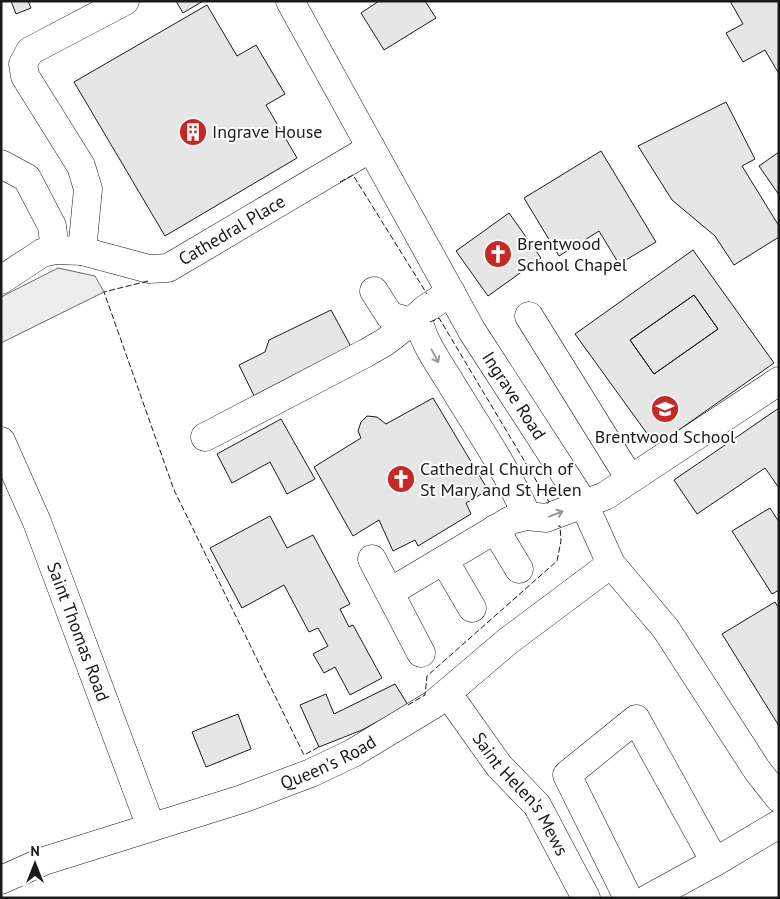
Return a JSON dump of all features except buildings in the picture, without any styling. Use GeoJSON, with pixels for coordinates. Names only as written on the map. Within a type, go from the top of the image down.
{"type":"FeatureCollection","features":[{"type":"Feature","properties":{"kind":"main road"},"geometry":{"type":"LineString","coordinates":[[68,250],[88,189],[81,166],[25,76],[23,64],[30,51],[125,1]]}},
{"type":"Feature","properties":{"kind":"main road","name":"Ingrave Road"},"geometry":{"type":"LineString","coordinates":[[290,1],[472,331],[584,504],[611,564],[666,629],[757,770],[779,798]]}},
{"type":"Feature","properties":{"kind":"main road","name":"Cathedral Place"},"geometry":{"type":"LineString","coordinates":[[68,250],[149,269],[168,268],[371,148]]}},
{"type":"Feature","properties":{"kind":"main road"},"geometry":{"type":"LineString","coordinates":[[1,164],[27,178],[52,226],[68,250]]}},
{"type":"Feature","properties":{"kind":"main road"},"geometry":{"type":"LineString","coordinates":[[1,280],[42,252],[68,250]]}},
{"type":"Feature","properties":{"kind":"main road"},"geometry":{"type":"LineString","coordinates":[[374,291],[390,316],[415,319],[420,325],[437,360],[512,484],[527,516]]}},
{"type":"Feature","properties":{"kind":"main road"},"geometry":{"type":"LineString","coordinates":[[205,437],[366,353],[384,342],[424,310],[451,292]]}},
{"type":"Feature","properties":{"kind":"main road"},"geometry":{"type":"LineString","coordinates":[[529,316],[630,479]]}},
{"type":"Feature","properties":{"kind":"main road"},"geometry":{"type":"LineString","coordinates":[[390,592],[510,520],[527,516],[546,518],[604,496],[779,381]]}},
{"type":"Feature","properties":{"kind":"main road","name":"Saint Thomas Road"},"geometry":{"type":"LineString","coordinates":[[1,441],[37,522],[151,827]]}},
{"type":"Feature","properties":{"kind":"main road"},"geometry":{"type":"LineString","coordinates":[[495,529],[519,569]]}},
{"type":"Feature","properties":{"kind":"main road"},"geometry":{"type":"LineString","coordinates":[[372,559],[421,653]]}},
{"type":"Feature","properties":{"kind":"main road"},"geometry":{"type":"LineString","coordinates":[[444,560],[472,608]]}},
{"type":"Feature","properties":{"kind":"main road","name":"Queen's Road"},"geometry":{"type":"LineString","coordinates":[[3,878],[44,861],[242,799],[311,773],[394,730],[448,694],[508,641],[611,564]]}},
{"type":"Feature","properties":{"kind":"main road","name":"Saint Helen's Mews"},"geometry":{"type":"LineString","coordinates":[[448,694],[500,766],[537,805],[586,898]]}},
{"type":"Feature","properties":{"kind":"main road"},"geometry":{"type":"LineString","coordinates":[[628,898],[567,775],[636,719],[715,862]]}},
{"type":"Feature","properties":{"kind":"main road"},"geometry":{"type":"LineString","coordinates":[[649,898],[779,824]]}},
{"type":"Feature","properties":{"kind":"shaded area"},"geometry":{"type":"Polygon","coordinates":[[[58,268],[95,276],[104,292],[1,343],[1,297],[58,268]]]}},
{"type":"Feature","properties":{"kind":"fence"},"geometry":{"type":"LineString","coordinates":[[340,182],[353,175],[427,294]]}},
{"type":"Feature","properties":{"kind":"fence"},"geometry":{"type":"LineString","coordinates":[[148,281],[104,292],[174,490],[304,755],[319,747]]}},
{"type":"Feature","properties":{"kind":"fence"},"geometry":{"type":"LineString","coordinates":[[430,322],[439,318],[549,502],[546,504]]}},
{"type":"Feature","properties":{"kind":"fence"},"geometry":{"type":"LineString","coordinates":[[408,705],[425,695],[427,676],[557,561],[561,541],[560,526],[558,526]]}},
{"type":"Feature","properties":{"kind":"place","name":"Ingrave House"},"geometry":{"type":"Point","coordinates":[193,132]}},
{"type":"Feature","properties":{"kind":"place","name":"Brentwood School Chapel"},"geometry":{"type":"Point","coordinates":[498,254]}},
{"type":"Feature","properties":{"kind":"place","name":"Brentwood School"},"geometry":{"type":"Point","coordinates":[665,409]}},
{"type":"Feature","properties":{"kind":"place","name":"Cathedral Church of St Mary and St Helen"},"geometry":{"type":"Point","coordinates":[401,479]}}]}
